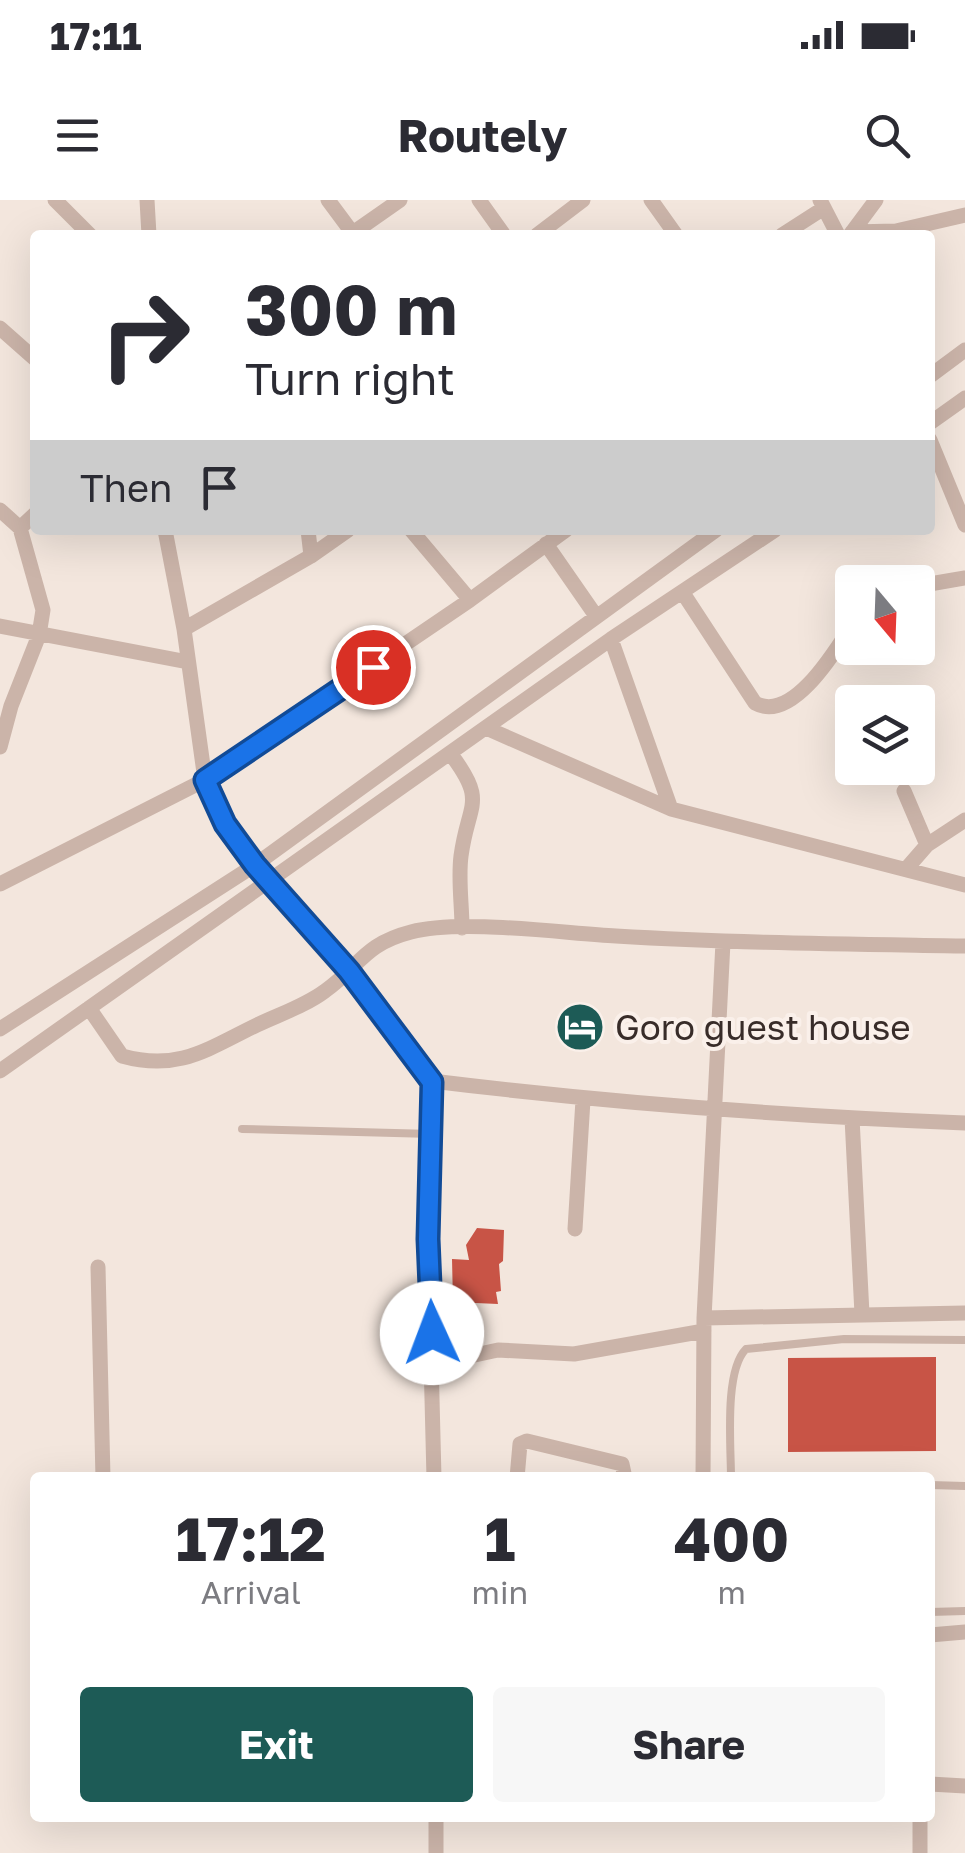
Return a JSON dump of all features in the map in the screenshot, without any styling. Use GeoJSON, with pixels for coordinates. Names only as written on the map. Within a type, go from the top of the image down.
{"type":"FeatureCollection","features":[{"type":"Feature","properties":{"kind":"street"},"geometry":{"type":"LineString","coordinates":[[54,200],[85,230]]}},
{"type":"Feature","properties":{"kind":"street"},"geometry":{"type":"LineString","coordinates":[[147,200],[149,230]]}},
{"type":"Feature","properties":{"kind":"street"},"geometry":{"type":"LineString","coordinates":[[328,200],[349,230]]}},
{"type":"Feature","properties":{"kind":"street"},"geometry":{"type":"LineString","coordinates":[[358,230],[400,200]]}},
{"type":"Feature","properties":{"kind":"street"},"geometry":{"type":"LineString","coordinates":[[479,200],[500,230]]}},
{"type":"Feature","properties":{"kind":"street"},"geometry":{"type":"LineString","coordinates":[[544,230],[583,200]]}},
{"type":"Feature","properties":{"kind":"street"},"geometry":{"type":"LineString","coordinates":[[652,200],[673,230]]}},
{"type":"Feature","properties":{"kind":"street"},"geometry":{"type":"LineString","coordinates":[[850,230],[876,200]]}},
{"type":"Feature","properties":{"kind":"street"},"geometry":{"type":"LineString","coordinates":[[788,230],[822,204],[844,230]]}},
{"type":"Feature","properties":{"kind":"street"},"geometry":{"type":"LineString","coordinates":[[900,230],[965,215]]}},
{"type":"Feature","properties":{"kind":"street"},"geometry":{"type":"LineString","coordinates":[[0,328],[30,354]]}},
{"type":"Feature","properties":{"kind":"street"},"geometry":{"type":"LineString","coordinates":[[935,372],[965,350]]}},
{"type":"Feature","properties":{"kind":"street"},"geometry":{"type":"LineString","coordinates":[[935,420],[965,398]]}},
{"type":"Feature","properties":{"kind":"street"},"geometry":{"type":"LineString","coordinates":[[935,452],[965,525]]}},
{"type":"Feature","properties":{"kind":"street"},"geometry":{"type":"LineString","coordinates":[[0,510],[20,528],[43,610],[39,635],[6,705],[0,747]]}},
{"type":"Feature","properties":{"kind":"street"},"geometry":{"type":"LineString","coordinates":[[20,528],[30,519]]}},
{"type":"Feature","properties":{"kind":"street"},"geometry":{"type":"LineString","coordinates":[[166,535],[184,629],[205,780],[225,824],[255,865],[349,971],[432,1082],[428,1239],[434,1472]]}},
{"type":"Feature","properties":{"kind":"street"},"geometry":{"type":"LineString","coordinates":[[309,535],[311,556]]}},
{"type":"Feature","properties":{"kind":"street"},"geometry":{"type":"LineString","coordinates":[[184,629],[341,535]]}},
{"type":"Feature","properties":{"kind":"street"},"geometry":{"type":"LineString","coordinates":[[415,535],[470,600]]}},
{"type":"Feature","properties":{"kind":"street"},"geometry":{"type":"LineString","coordinates":[[0,884],[205,780],[470,600],[557,535],[596,616]]}},
{"type":"Feature","properties":{"kind":"street"},"geometry":{"type":"LineString","coordinates":[[0,1029],[255,865],[709,535]]}},
{"type":"Feature","properties":{"kind":"street"},"geometry":{"type":"LineString","coordinates":[[0,1071],[611,639],[768,535]]}},
{"type":"Feature","properties":{"kind":"street"},"geometry":{"type":"LineString","coordinates":[[935,583],[965,578]]}},
{"type":"Feature","properties":{"kind":"street"},"geometry":{"type":"LineString","coordinates":[[683,593],[755,703],[764,708],[774,708],[819,676],[835,652]]}},
{"type":"Feature","properties":{"kind":"street"},"geometry":{"type":"LineString","coordinates":[[0,626],[188,662]]}},
{"type":"Feature","properties":{"kind":"street"},"geometry":{"type":"LineString","coordinates":[[611,639],[671,809]]}},
{"type":"Feature","properties":{"kind":"street"},"geometry":{"type":"LineString","coordinates":[[486,728],[671,809],[965,884]]}},
{"type":"Feature","properties":{"kind":"street"},"geometry":{"type":"LineString","coordinates":[[450,753],[472,781],[474,800],[460,858],[462,928]]}},
{"type":"Feature","properties":{"kind":"street"},"geometry":{"type":"LineString","coordinates":[[904,791],[927,845]]}},
{"type":"Feature","properties":{"kind":"street"},"geometry":{"type":"LineString","coordinates":[[908,868],[927,845],[965,820]]}},
{"type":"Feature","properties":{"kind":"street"},"geometry":{"type":"LineString","coordinates":[[89,1008],[122,1056],[153,1062],[183,1060],[312,1000],[349,971],[362,955],[388,940],[414,932],[462,928],[723,942],[965,946]]}},
{"type":"Feature","properties":{"kind":"street"},"geometry":{"type":"LineString","coordinates":[[702,1472],[704,1325],[723,942]]}},
{"type":"Feature","properties":{"kind":"street"},"geometry":{"type":"LineString","coordinates":[[432,1082],[715,1111],[965,1123]]}},
{"type":"Feature","properties":{"kind":"street"},"geometry":{"type":"LineString","coordinates":[[576,1229],[583,1100]]}},
{"type":"Feature","properties":{"kind":"street"},"geometry":{"type":"LineString","coordinates":[[852,1118],[862,1314]]}},
{"type":"Feature","properties":{"kind":"street"},"geometry":{"type":"LineString","coordinates":[[98,1267],[103,1472]]}},
{"type":"Feature","properties":{"kind":"street"},"geometry":{"type":"LineString","coordinates":[[433,1364],[498,1350],[574,1354],[704,1325],[862,1314],[964,1313],[965,1294]]}},
{"type":"Feature","properties":{"kind":"street"},"geometry":{"type":"LineString","coordinates":[[518,1472],[520,1444],[527,1440],[622,1464],[624,1472]]}},
{"type":"Feature","properties":{"kind":"street"},"geometry":{"type":"LineString","coordinates":[[935,1635],[965,1632]]}},
{"type":"Feature","properties":{"kind":"street"},"geometry":{"type":"LineString","coordinates":[[935,1784],[965,1786]]}},
{"type":"Feature","properties":{"kind":"street"},"geometry":{"type":"LineString","coordinates":[[436,1822],[436,1853]]}},
{"type":"Feature","properties":{"kind":"street"},"geometry":{"type":"LineString","coordinates":[[920,1822],[920,1853]]}},
{"type":"Feature","properties":{"kind":"lane"},"geometry":{"type":"LineString","coordinates":[[242,1129],[432,1134]]}},
{"type":"Feature","properties":{"kind":"lane"},"geometry":{"type":"LineString","coordinates":[[731,1472],[731,1408],[737,1361],[746,1349],[844,1339],[965,1340]]}},
{"type":"Feature","properties":{"kind":"lane"},"geometry":{"type":"LineString","coordinates":[[935,1484],[965,1486]]}},
{"type":"Feature","properties":{"kind":"lane"},"geometry":{"type":"LineString","coordinates":[[935,1612],[965,1612]]}},
{"type":"Feature","properties":{"kind":"building"},"geometry":{"type":"Polygon","coordinates":[[[477,1228],[504,1230],[498,1304],[453,1302],[452,1259],[469,1260],[466,1245],[477,1228]]]}},
{"type":"Feature","properties":{"kind":"building"},"geometry":{"type":"Polygon","coordinates":[[[936,1357],[936,1451],[788,1452],[788,1358],[936,1357]]]}},
{"type":"Feature","properties":{"kind":"place","name":"Goro guest house"},"geometry":{"type":"Point","coordinates":[580,1027]}},
{"type":"Feature","properties":{"kind":"route"},"geometry":{"type":"LineString","coordinates":[[373,667],[205,780],[213,804],[255,865],[349,971],[432,1082],[428,1239],[432,1333]]}}]}
